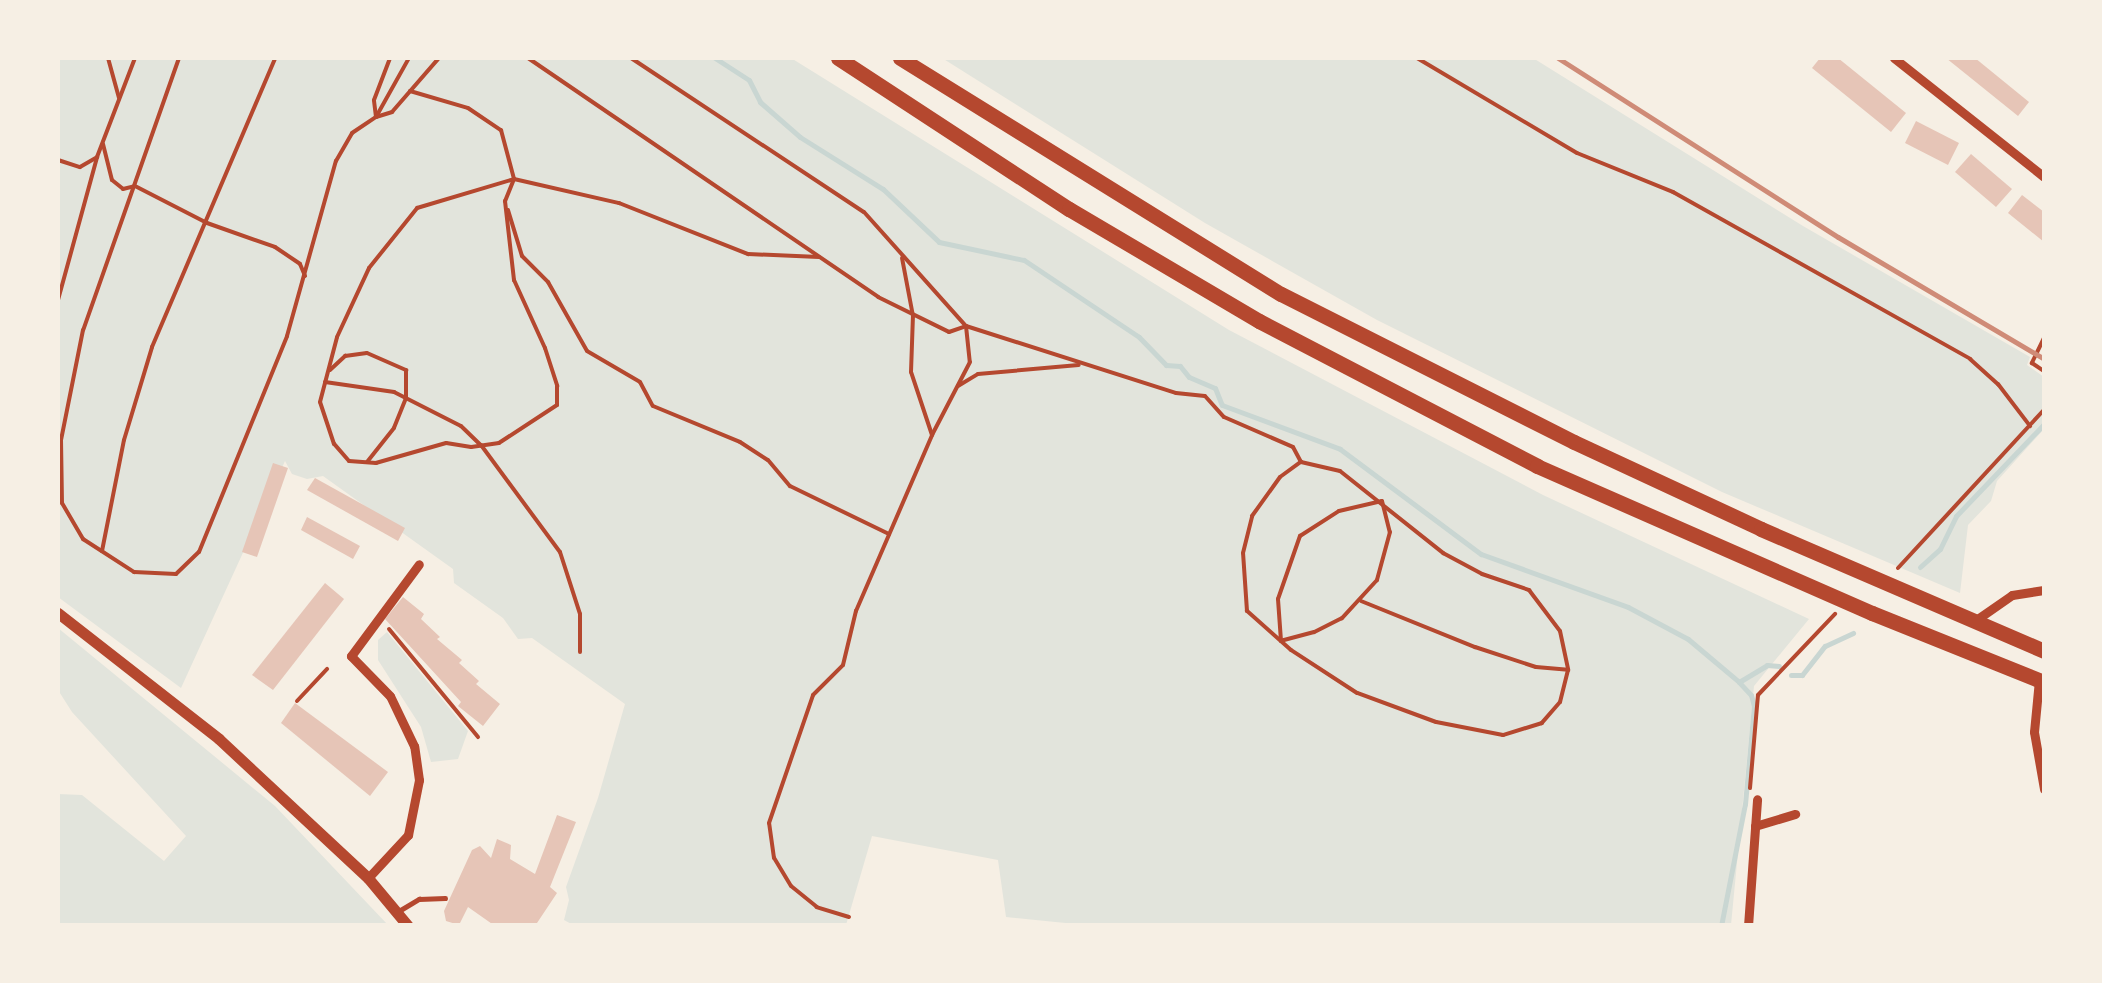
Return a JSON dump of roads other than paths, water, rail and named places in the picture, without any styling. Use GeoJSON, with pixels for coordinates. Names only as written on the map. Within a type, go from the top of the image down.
{"type":"FeatureCollection","features":[{"type":"Feature","properties":{"kind":"highway"},"geometry":{"type":"LineString","coordinates":[[838,58],[1070,209],[1227,302],[1538,466],[1872,613],[2041,681]]}},
{"type":"Feature","properties":{"kind":"highway"},"geometry":{"type":"LineString","coordinates":[[900,58],[1280,294],[1574,442],[1973,622],[2044,650]]}},
{"type":"Feature","properties":{"kind":"street"},"geometry":{"type":"LineString","coordinates":[[1894,58],[2044,177]]}},
{"type":"Feature","properties":{"kind":"street"},"geometry":{"type":"LineString","coordinates":[[368,878],[408,835],[419,780],[414,746],[390,696],[351,656],[419,564]]}},
{"type":"Feature","properties":{"kind":"street"},"geometry":{"type":"LineString","coordinates":[[1973,622],[2012,596],[2044,590]]}},
{"type":"Feature","properties":{"kind":"street"},"geometry":{"type":"LineString","coordinates":[[58,613],[219,738],[368,878],[408,926]]}},
{"type":"Feature","properties":{"kind":"street"},"geometry":{"type":"LineString","coordinates":[[2041,681],[2034,732],[2043,784]]}},
{"type":"Feature","properties":{"kind":"street"},"geometry":{"type":"LineString","coordinates":[[1748,926],[1758,799]]}},
{"type":"Feature","properties":{"kind":"street"},"geometry":{"type":"LineString","coordinates":[[1755,826],[1795,814]]}},
{"type":"Feature","properties":{"kind":"lane"},"geometry":{"type":"LineString","coordinates":[[398,912],[419,899],[445,898]]}},
{"type":"Feature","properties":{"kind":"waterway"},"geometry":{"type":"LineString","coordinates":[[715,58],[749,80],[760,102],[800,137],[883,189],[939,242],[1024,260],[1139,337],[1166,365],[1180,366],[1189,377],[1215,388],[1222,405],[1340,449],[1481,554],[1628,607],[1688,639],[1739,682],[1767,665],[1779,666]]}},
{"type":"Feature","properties":{"kind":"waterway"},"geometry":{"type":"LineString","coordinates":[[1920,567],[1940,549],[1956,516],[2044,424]]}},
{"type":"Feature","properties":{"kind":"waterway"},"geometry":{"type":"LineString","coordinates":[[1791,675],[1802,675],[1825,646],[1853,633]]}},
{"type":"Feature","properties":{"kind":"waterway"},"geometry":{"type":"LineString","coordinates":[[1721,926],[1745,804],[1754,706],[1751,695],[1739,682]]}},
{"type":"Feature","properties":{"kind":"railway"},"geometry":{"type":"LineString","coordinates":[[1558,58],[1838,237],[2044,359]]}}]}
